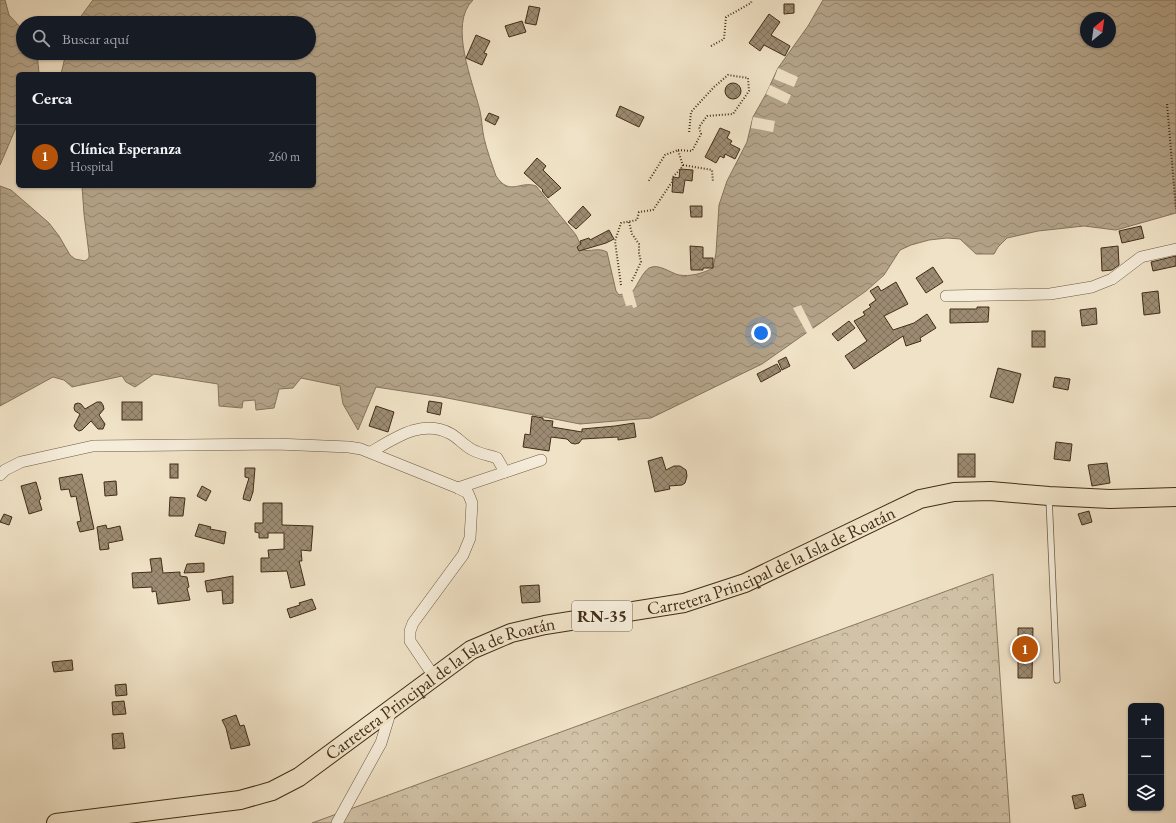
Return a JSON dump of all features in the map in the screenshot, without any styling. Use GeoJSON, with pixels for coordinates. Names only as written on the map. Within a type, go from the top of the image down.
{"type":"FeatureCollection","features":[{"type":"Feature","properties":{"kind":"main road","name":"Carretera Principal de la Isla de Roatán"},"geometry":{"type":"LineString","coordinates":[[56,823],[240,800],[272,791],[299,777],[471,650],[511,633],[545,625],[684,603],[745,583],[920,499],[954,492],[983,492],[1110,499],[1176,497]]}},
{"type":"Feature","properties":{"kind":"street"},"geometry":{"type":"LineString","coordinates":[[946,296],[1050,294],[1092,287],[1112,280],[1141,256],[1176,249]]}},
{"type":"Feature","properties":{"kind":"street"},"geometry":{"type":"LineString","coordinates":[[371,452],[399,435],[427,427],[439,429],[451,434],[471,449],[497,458],[505,472]]}},
{"type":"Feature","properties":{"kind":"street"},"geometry":{"type":"LineString","coordinates":[[0,475],[5,470],[21,462],[93,446],[276,444],[349,447],[371,452],[458,488],[468,493],[472,503],[470,538],[463,555],[413,623],[410,631],[410,641],[435,678]]}},
{"type":"Feature","properties":{"kind":"street"},"geometry":{"type":"LineString","coordinates":[[458,488],[541,460]]}},
{"type":"Feature","properties":{"kind":"street"},"geometry":{"type":"LineString","coordinates":[[337,823],[381,743],[391,710]]}},
{"type":"Feature","properties":{"kind":"lane"},"geometry":{"type":"LineString","coordinates":[[1049,496],[1057,680]]}},
{"type":"Feature","properties":{"kind":"path"},"geometry":{"type":"LineString","coordinates":[[711,46],[724,39],[726,17],[751,3],[752,0]]}},
{"type":"Feature","properties":{"kind":"path"},"geometry":{"type":"LineString","coordinates":[[648,182],[665,155],[678,150],[692,151],[701,134],[699,127],[707,116],[733,114],[749,91],[748,78],[728,75],[714,87],[690,112],[689,133]]}},
{"type":"Feature","properties":{"kind":"path"},"geometry":{"type":"LineString","coordinates":[[1167,104],[1176,209]]}},
{"type":"Feature","properties":{"kind":"path"},"geometry":{"type":"LineString","coordinates":[[678,150],[683,165]]}},
{"type":"Feature","properties":{"kind":"path"},"geometry":{"type":"LineString","coordinates":[[683,165],[712,170],[713,182]]}},
{"type":"Feature","properties":{"kind":"path"},"geometry":{"type":"LineString","coordinates":[[621,285],[615,240],[621,223],[637,220],[639,212],[653,210],[672,182],[673,177],[683,165]]}},
{"type":"Feature","properties":{"kind":"path"},"geometry":{"type":"LineString","coordinates":[[629,221],[632,234],[639,244],[641,262],[631,283]]}},
{"type":"Feature","properties":{"kind":"green space"},"geometry":{"type":"Polygon","coordinates":[[[993,574],[1010,823],[312,823],[993,574]]]}},
{"type":"Feature","properties":{"kind":"water"},"geometry":{"type":"Polygon","coordinates":[[[0,0],[5,0],[9,15],[16,22],[16,60],[38,60],[39,72],[16,72],[16,128],[0,165],[0,0]]]}},
{"type":"Feature","properties":{"kind":"water"},"geometry":{"type":"Polygon","coordinates":[[[93,0],[473,0],[466,10],[463,23],[462,38],[464,54],[480,111],[484,138],[496,176],[506,186],[536,186],[576,235],[583,250],[601,250],[607,252],[616,291],[619,295],[633,291],[644,273],[649,268],[661,267],[679,275],[688,275],[697,274],[713,268],[716,253],[719,205],[727,181],[747,142],[753,117],[778,68],[808,26],[823,0],[1176,0],[1176,213],[1116,230],[1084,226],[1038,231],[1007,238],[998,247],[994,254],[976,254],[960,239],[947,238],[929,240],[911,245],[900,250],[884,275],[866,291],[762,364],[651,418],[580,424],[442,397],[376,387],[358,430],[343,404],[340,386],[301,378],[293,388],[279,389],[274,408],[256,410],[255,400],[243,401],[242,408],[219,406],[218,384],[154,374],[135,387],[126,382],[122,376],[72,387],[64,380],[53,377],[0,406],[0,186],[11,190],[49,223],[59,236],[70,255],[75,259],[85,261],[89,258],[89,254],[82,188],[316,188],[316,72],[61,72],[64,60],[316,60],[316,16],[81,16],[93,0]]]}},
{"type":"Feature","properties":{"kind":"pier"},"geometry":{"type":"Polygon","coordinates":[[[778,68],[798,77],[794,87],[774,79],[778,68]]]}},
{"type":"Feature","properties":{"kind":"pier"},"geometry":{"type":"Polygon","coordinates":[[[770,85],[791,95],[787,104],[766,94],[770,85]]]}},
{"type":"Feature","properties":{"kind":"pier"},"geometry":{"type":"Polygon","coordinates":[[[753,117],[775,121],[773,132],[751,128],[753,117]]]}},
{"type":"Feature","properties":{"kind":"pier"},"geometry":{"type":"Polygon","coordinates":[[[632,289],[637,307],[633,308],[632,305],[626,306],[622,293],[632,289]]]}},
{"type":"Feature","properties":{"kind":"pier"},"geometry":{"type":"Polygon","coordinates":[[[801,305],[814,331],[808,335],[793,308],[801,305]]]}},
{"type":"Feature","properties":{"kind":"building"},"geometry":{"type":"Polygon","coordinates":[[[784,4],[794,4],[794,13],[784,14],[784,4]]]}},
{"type":"Feature","properties":{"kind":"building"},"geometry":{"type":"Polygon","coordinates":[[[529,6],[540,8],[536,25],[525,23],[529,6]]]}},
{"type":"Feature","properties":{"kind":"building"},"geometry":{"type":"Polygon","coordinates":[[[769,14],[780,22],[771,35],[790,46],[785,56],[764,45],[760,51],[749,43],[769,14]]]}},
{"type":"Feature","properties":{"kind":"building"},"geometry":{"type":"Polygon","coordinates":[[[522,21],[526,32],[509,37],[505,26],[522,21]]]}},
{"type":"Feature","properties":{"kind":"building"},"geometry":{"type":"Polygon","coordinates":[[[476,35],[490,41],[484,53],[487,54],[482,65],[466,58],[476,35]]]}},
{"type":"Feature","properties":{"kind":"building"},"geometry":{"type":"Polygon","coordinates":[[[733,83],[740,88],[741,91],[736,98],[733,99],[726,94],[725,91],[730,84],[733,83]]]}},
{"type":"Feature","properties":{"kind":"building"},"geometry":{"type":"Polygon","coordinates":[[[620,106],[644,117],[639,127],[616,116],[620,106]]]}},
{"type":"Feature","properties":{"kind":"building"},"geometry":{"type":"Polygon","coordinates":[[[489,113],[499,117],[495,125],[485,120],[489,113]]]}},
{"type":"Feature","properties":{"kind":"building"},"geometry":{"type":"Polygon","coordinates":[[[720,128],[730,132],[727,138],[732,141],[730,144],[740,149],[735,159],[725,154],[724,158],[720,156],[716,163],[705,157],[720,128]]]}},
{"type":"Feature","properties":{"kind":"building"},"geometry":{"type":"Polygon","coordinates":[[[537,158],[546,166],[543,170],[561,188],[548,198],[542,191],[543,190],[524,173],[537,158]]]}},
{"type":"Feature","properties":{"kind":"building"},"geometry":{"type":"Polygon","coordinates":[[[680,169],[693,170],[692,181],[685,180],[683,193],[672,192],[673,177],[679,178],[680,169]]]}},
{"type":"Feature","properties":{"kind":"building"},"geometry":{"type":"Polygon","coordinates":[[[583,206],[591,215],[576,229],[568,222],[583,206]]]}},
{"type":"Feature","properties":{"kind":"building"},"geometry":{"type":"Polygon","coordinates":[[[690,206],[702,206],[702,217],[691,217],[690,206]]]}},
{"type":"Feature","properties":{"kind":"building"},"geometry":{"type":"Polygon","coordinates":[[[1141,226],[1144,238],[1122,243],[1119,231],[1141,226]]]}},
{"type":"Feature","properties":{"kind":"building"},"geometry":{"type":"Polygon","coordinates":[[[609,230],[614,239],[579,251],[577,247],[581,244],[580,241],[589,238],[590,240],[609,230]]]}},
{"type":"Feature","properties":{"kind":"building"},"geometry":{"type":"Polygon","coordinates":[[[690,246],[703,247],[703,258],[713,258],[713,268],[691,270],[690,246]]]}},
{"type":"Feature","properties":{"kind":"building"},"geometry":{"type":"Polygon","coordinates":[[[1118,246],[1119,265],[1112,270],[1102,271],[1101,248],[1118,246]]]}},
{"type":"Feature","properties":{"kind":"building"},"geometry":{"type":"Polygon","coordinates":[[[1176,256],[1176,266],[1153,271],[1151,262],[1176,256]]]}},
{"type":"Feature","properties":{"kind":"building"},"geometry":{"type":"Polygon","coordinates":[[[933,267],[943,282],[926,293],[916,278],[933,267]]]}},
{"type":"Feature","properties":{"kind":"building"},"geometry":{"type":"Polygon","coordinates":[[[896,282],[908,304],[884,316],[893,330],[914,323],[927,314],[936,328],[920,338],[921,341],[906,346],[903,336],[854,369],[845,356],[867,341],[854,321],[865,315],[863,312],[871,307],[869,305],[876,300],[870,291],[878,286],[881,291],[896,282]]]}},
{"type":"Feature","properties":{"kind":"building"},"geometry":{"type":"Polygon","coordinates":[[[1158,291],[1160,313],[1144,315],[1142,293],[1158,291]]]}},
{"type":"Feature","properties":{"kind":"building"},"geometry":{"type":"Polygon","coordinates":[[[977,307],[989,307],[988,322],[950,323],[950,309],[977,309],[977,307]]]}},
{"type":"Feature","properties":{"kind":"building"},"geometry":{"type":"Polygon","coordinates":[[[1096,308],[1097,324],[1082,326],[1080,310],[1096,308]]]}},
{"type":"Feature","properties":{"kind":"building"},"geometry":{"type":"Polygon","coordinates":[[[849,321],[855,328],[838,341],[832,334],[849,321]]]}},
{"type":"Feature","properties":{"kind":"building"},"geometry":{"type":"Polygon","coordinates":[[[1032,331],[1045,331],[1045,347],[1032,347],[1032,331]]]}},
{"type":"Feature","properties":{"kind":"building"},"geometry":{"type":"Polygon","coordinates":[[[786,357],[790,366],[782,370],[778,361],[786,357]]]}},
{"type":"Feature","properties":{"kind":"building"},"geometry":{"type":"Polygon","coordinates":[[[777,364],[781,371],[761,382],[757,374],[777,364]]]}},
{"type":"Feature","properties":{"kind":"building"},"geometry":{"type":"Polygon","coordinates":[[[998,368],[1021,374],[1013,403],[990,397],[998,368]]]}},
{"type":"Feature","properties":{"kind":"building"},"geometry":{"type":"Polygon","coordinates":[[[1055,377],[1070,379],[1068,390],[1053,387],[1055,377]]]}},
{"type":"Feature","properties":{"kind":"building"},"geometry":{"type":"Polygon","coordinates":[[[429,401],[442,403],[440,415],[427,412],[429,401]]]}},
{"type":"Feature","properties":{"kind":"building"},"geometry":{"type":"Polygon","coordinates":[[[97,402],[101,402],[104,409],[99,415],[105,424],[103,429],[98,429],[91,421],[82,430],[79,431],[76,429],[74,426],[80,414],[75,411],[75,404],[81,404],[85,409],[97,402]]]}},
{"type":"Feature","properties":{"kind":"building"},"geometry":{"type":"Polygon","coordinates":[[[122,402],[142,402],[142,420],[122,420],[122,402]]]}},
{"type":"Feature","properties":{"kind":"building"},"geometry":{"type":"Polygon","coordinates":[[[376,406],[394,412],[388,432],[369,426],[376,406]]]}},
{"type":"Feature","properties":{"kind":"building"},"geometry":{"type":"Polygon","coordinates":[[[532,416],[543,418],[543,420],[553,421],[552,427],[582,432],[582,429],[634,423],[636,437],[618,440],[618,437],[582,439],[579,443],[575,444],[571,443],[567,439],[551,437],[549,451],[523,447],[525,434],[530,435],[532,416]]]}},
{"type":"Feature","properties":{"kind":"building"},"geometry":{"type":"Polygon","coordinates":[[[1056,442],[1072,444],[1070,461],[1054,459],[1056,442]]]}},
{"type":"Feature","properties":{"kind":"building"},"geometry":{"type":"Polygon","coordinates":[[[958,454],[975,454],[975,477],[958,477],[958,454]]]}},
{"type":"Feature","properties":{"kind":"building"},"geometry":{"type":"Polygon","coordinates":[[[662,457],[666,470],[674,466],[680,466],[686,470],[687,476],[685,483],[682,485],[669,486],[670,489],[655,492],[648,461],[662,457]]]}},
{"type":"Feature","properties":{"kind":"building"},"geometry":{"type":"Polygon","coordinates":[[[1107,463],[1110,483],[1092,486],[1088,465],[1107,463]]]}},
{"type":"Feature","properties":{"kind":"building"},"geometry":{"type":"Polygon","coordinates":[[[170,464],[178,464],[178,478],[170,478],[170,464]]]}},
{"type":"Feature","properties":{"kind":"building"},"geometry":{"type":"Polygon","coordinates":[[[245,468],[255,468],[253,492],[250,501],[243,499],[249,478],[245,477],[245,468]]]}},
{"type":"Feature","properties":{"kind":"building"},"geometry":{"type":"Polygon","coordinates":[[[82,474],[94,529],[80,532],[77,522],[81,521],[76,496],[71,497],[69,489],[61,490],[59,478],[82,474]]]}},
{"type":"Feature","properties":{"kind":"building"},"geometry":{"type":"Polygon","coordinates":[[[116,481],[117,495],[105,496],[104,482],[116,481]]]}},
{"type":"Feature","properties":{"kind":"building"},"geometry":{"type":"Polygon","coordinates":[[[36,482],[41,499],[39,500],[42,510],[29,514],[21,486],[36,482]]]}},
{"type":"Feature","properties":{"kind":"building"},"geometry":{"type":"Polygon","coordinates":[[[202,486],[211,491],[206,501],[197,496],[202,486]]]}},
{"type":"Feature","properties":{"kind":"building"},"geometry":{"type":"Polygon","coordinates":[[[170,497],[185,498],[183,516],[169,516],[170,497]]]}},
{"type":"Feature","properties":{"kind":"building"},"geometry":{"type":"Polygon","coordinates":[[[263,503],[282,503],[282,525],[313,526],[311,551],[301,550],[302,561],[299,561],[305,585],[291,588],[287,571],[261,572],[261,558],[269,558],[268,550],[284,549],[284,533],[268,533],[268,538],[259,538],[259,533],[255,532],[255,523],[263,523],[263,503]]]}},
{"type":"Feature","properties":{"kind":"building"},"geometry":{"type":"Polygon","coordinates":[[[1089,511],[1092,522],[1082,525],[1078,514],[1089,511]]]}},
{"type":"Feature","properties":{"kind":"building"},"geometry":{"type":"Polygon","coordinates":[[[4,514],[12,517],[9,525],[0,522],[4,514]]]}},
{"type":"Feature","properties":{"kind":"building"},"geometry":{"type":"Polygon","coordinates":[[[199,524],[211,527],[210,529],[226,532],[224,544],[195,536],[199,524]]]}},
{"type":"Feature","properties":{"kind":"building"},"geometry":{"type":"Polygon","coordinates":[[[106,525],[107,529],[120,526],[123,540],[108,543],[109,549],[100,550],[97,527],[106,525]]]}},
{"type":"Feature","properties":{"kind":"building"},"geometry":{"type":"Polygon","coordinates":[[[161,558],[163,573],[180,572],[180,576],[187,577],[189,587],[187,588],[190,600],[158,604],[156,591],[152,592],[152,587],[133,588],[132,573],[152,572],[150,559],[161,558]]]}},
{"type":"Feature","properties":{"kind":"building"},"geometry":{"type":"Polygon","coordinates":[[[204,563],[204,572],[184,573],[187,564],[204,563]]]}},
{"type":"Feature","properties":{"kind":"building"},"geometry":{"type":"Polygon","coordinates":[[[233,576],[233,603],[223,604],[222,590],[207,592],[205,581],[233,576]]]}},
{"type":"Feature","properties":{"kind":"building"},"geometry":{"type":"Polygon","coordinates":[[[539,585],[540,602],[522,603],[520,586],[539,585]]]}},
{"type":"Feature","properties":{"kind":"building"},"geometry":{"type":"Polygon","coordinates":[[[312,599],[316,609],[290,618],[287,609],[312,599]]]}},
{"type":"Feature","properties":{"kind":"building"},"geometry":{"type":"Polygon","coordinates":[[[1018,628],[1033,628],[1032,678],[1018,678],[1018,628]]]}},
{"type":"Feature","properties":{"kind":"building"},"geometry":{"type":"Polygon","coordinates":[[[72,660],[73,670],[54,672],[52,662],[72,660]]]}},
{"type":"Feature","properties":{"kind":"building"},"geometry":{"type":"Polygon","coordinates":[[[126,684],[127,695],[116,696],[115,685],[126,684]]]}},
{"type":"Feature","properties":{"kind":"building"},"geometry":{"type":"Polygon","coordinates":[[[124,701],[126,714],[113,715],[112,702],[124,701]]]}},
{"type":"Feature","properties":{"kind":"building"},"geometry":{"type":"Polygon","coordinates":[[[236,715],[240,726],[244,725],[250,745],[231,749],[226,728],[222,720],[236,715]]]}},
{"type":"Feature","properties":{"kind":"building"},"geometry":{"type":"Polygon","coordinates":[[[123,733],[125,748],[113,749],[112,734],[123,733]]]}},
{"type":"Feature","properties":{"kind":"building"},"geometry":{"type":"Polygon","coordinates":[[[1083,794],[1086,806],[1075,809],[1072,796],[1083,794]]]}},
{"type":"Feature","properties":{"kind":"place","name":"Clínica Esperanza"},"geometry":{"type":"Point","coordinates":[1025,649]}}]}
